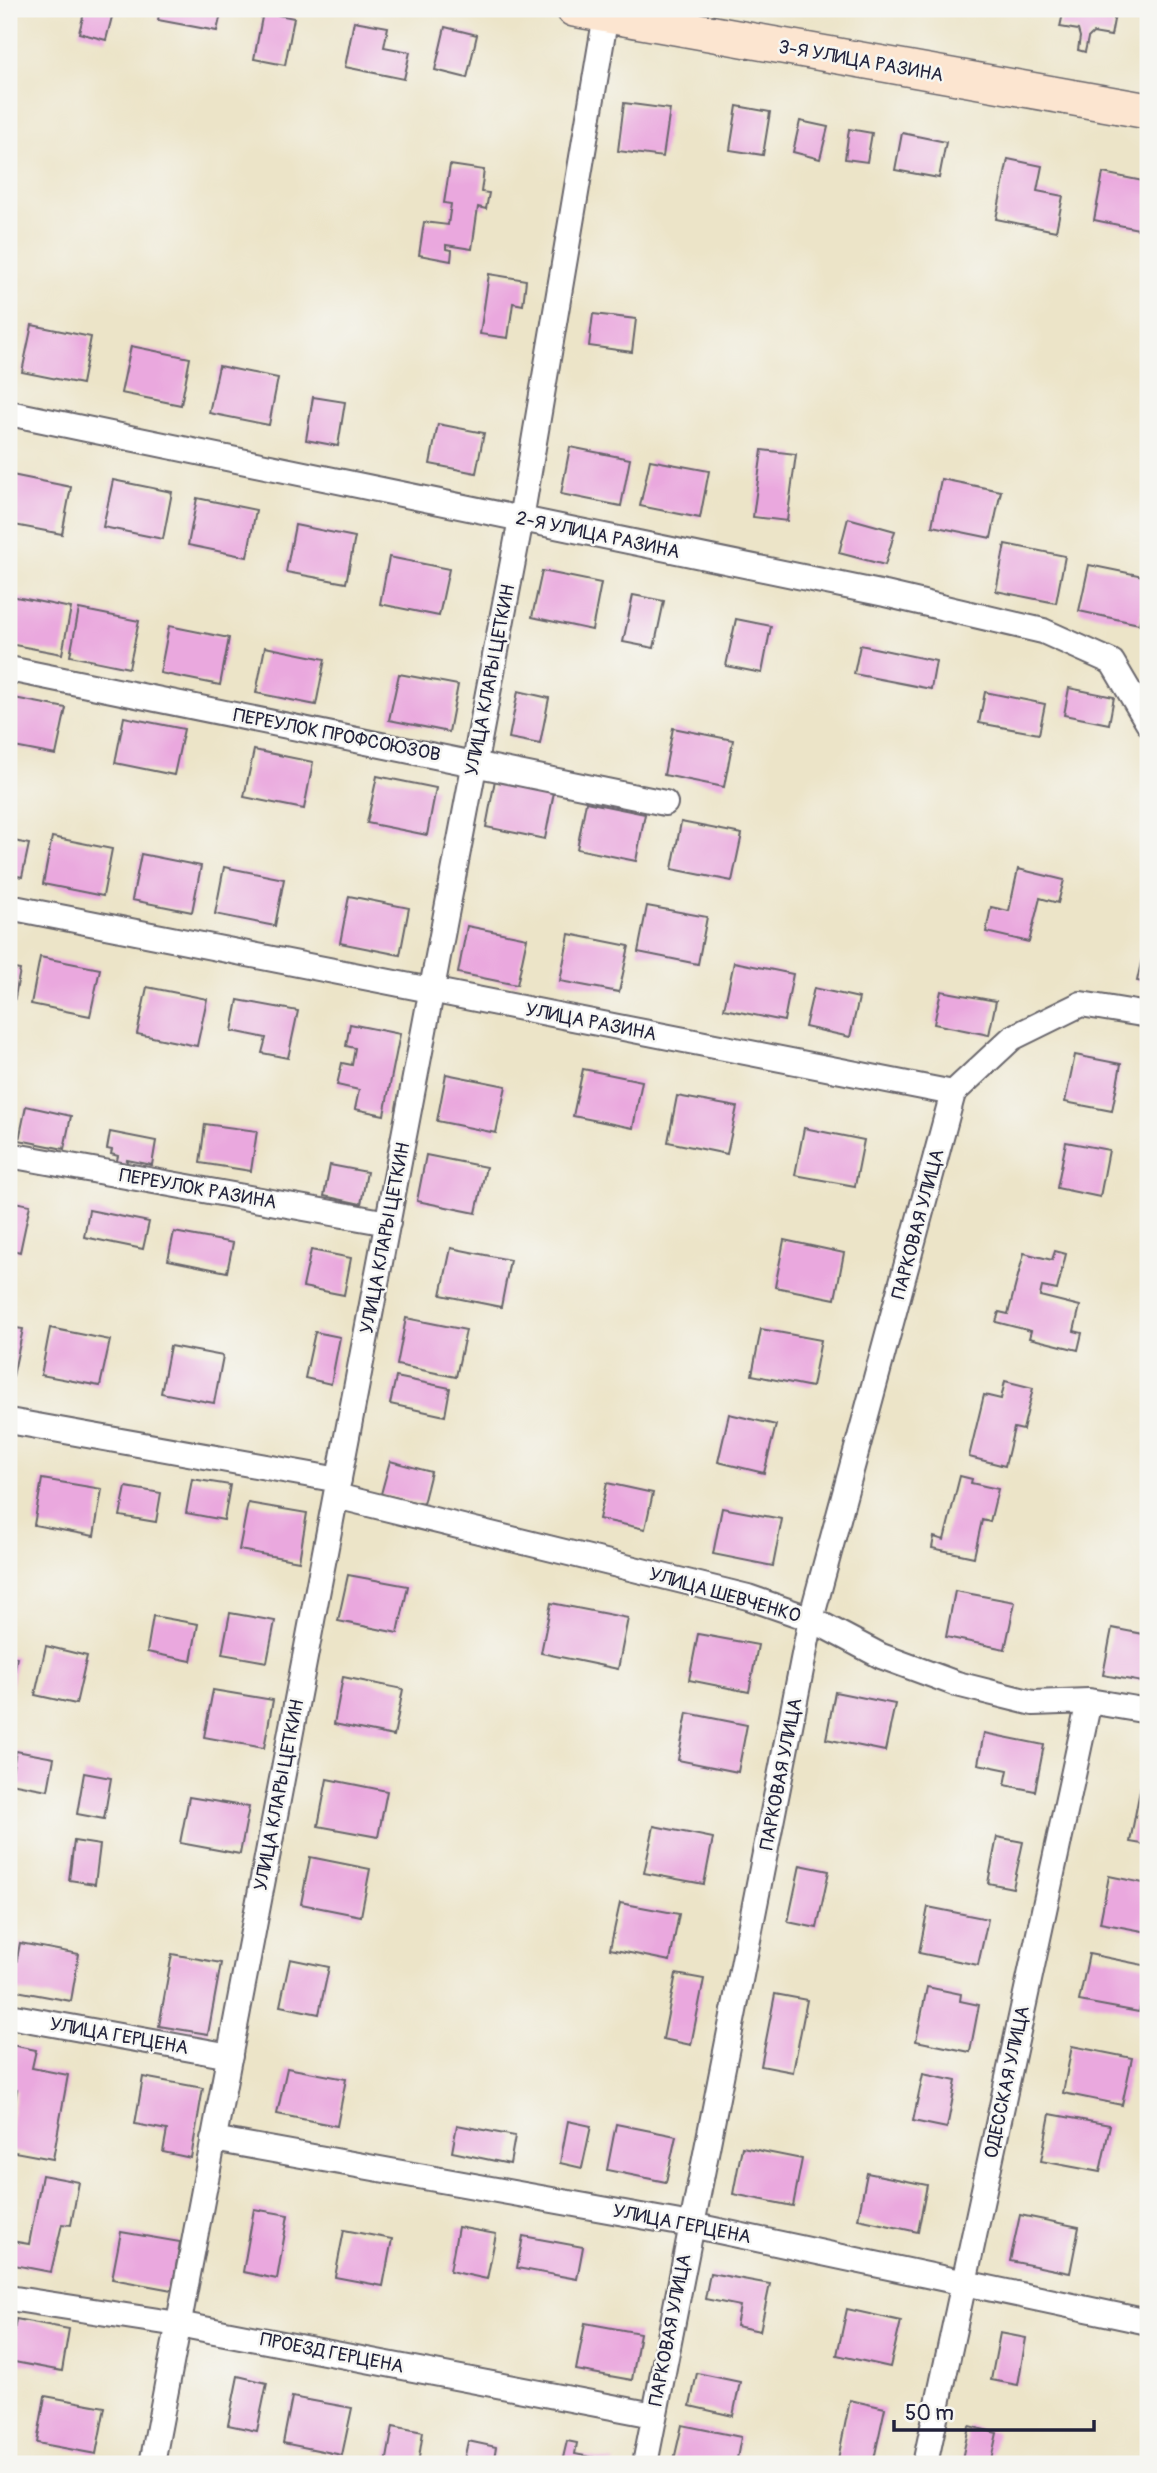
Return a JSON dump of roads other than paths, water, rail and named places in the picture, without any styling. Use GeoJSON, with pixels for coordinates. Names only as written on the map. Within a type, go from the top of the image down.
{"type":"FeatureCollection","features":[{"type":"Feature","properties":{"kind":"street","name":"3-Я УЛИЦА РАЗИНА"},"geometry":{"type":"LineString","coordinates":[[595,11],[1148,111]]}},
{"type":"Feature","properties":{"kind":"street","name":"УЛИЦА КЛАРЫ ЦЕТКИН"},"geometry":{"type":"LineString","coordinates":[[152,2464],[522,519],[595,11]]}},
{"type":"Feature","properties":{"kind":"street","name":"2-Я УЛИЦА РАЗИНА"},"geometry":{"type":"LineString","coordinates":[[9,413],[885,594],[1043,631],[1112,662],[1148,723]]}},
{"type":"Feature","properties":{"kind":"street","name":"ПЕРЕУЛОК ПРОФСОЮЗОВ"},"geometry":{"type":"LineString","coordinates":[[9,669],[664,803]]}},
{"type":"Feature","properties":{"kind":"street","name":"УЛИЦА РАЗИНА"},"geometry":{"type":"LineString","coordinates":[[9,907],[953,1093]]}},
{"type":"Feature","properties":{"kind":"street"},"geometry":{"type":"LineString","coordinates":[[953,1093],[1012,1038],[1081,1004],[1148,1015]]}},
{"type":"Feature","properties":{"kind":"street","name":"ПАРКОВАЯ УЛИЦА"},"geometry":{"type":"LineString","coordinates":[[645,2464],[811,1619],[953,1093]]}},
{"type":"Feature","properties":{"kind":"street","name":"ПЕРЕУЛОК РАЗИНА"},"geometry":{"type":"LineString","coordinates":[[9,1155],[388,1223]]}},
{"type":"Feature","properties":{"kind":"street","name":"УЛИЦА ШЕВЧЕНКО"},"geometry":{"type":"LineString","coordinates":[[9,1421],[337,1488],[748,1597],[811,1619],[881,1656],[957,1684],[1032,1703],[1089,1701],[1148,1711]]}},
{"type":"Feature","properties":{"kind":"street","name":"ОДЕССКАЯ УЛИЦА"},"geometry":{"type":"LineString","coordinates":[[925,2464],[1089,1701]]}},
{"type":"Feature","properties":{"kind":"street","name":"УЛИЦА ГЕРЦЕНА"},"geometry":{"type":"LineString","coordinates":[[9,2016],[229,2056]]}},
{"type":"Feature","properties":{"kind":"street","name":"УЛИЦА ГЕРЦЕНА"},"geometry":{"type":"LineString","coordinates":[[214,2139],[691,2225],[1148,2322]]}},
{"type":"Feature","properties":{"kind":"street","name":"ПРОЕЗД ГЕРЦЕНА"},"geometry":{"type":"LineString","coordinates":[[9,2298],[178,2324],[654,2415]]}}]}
